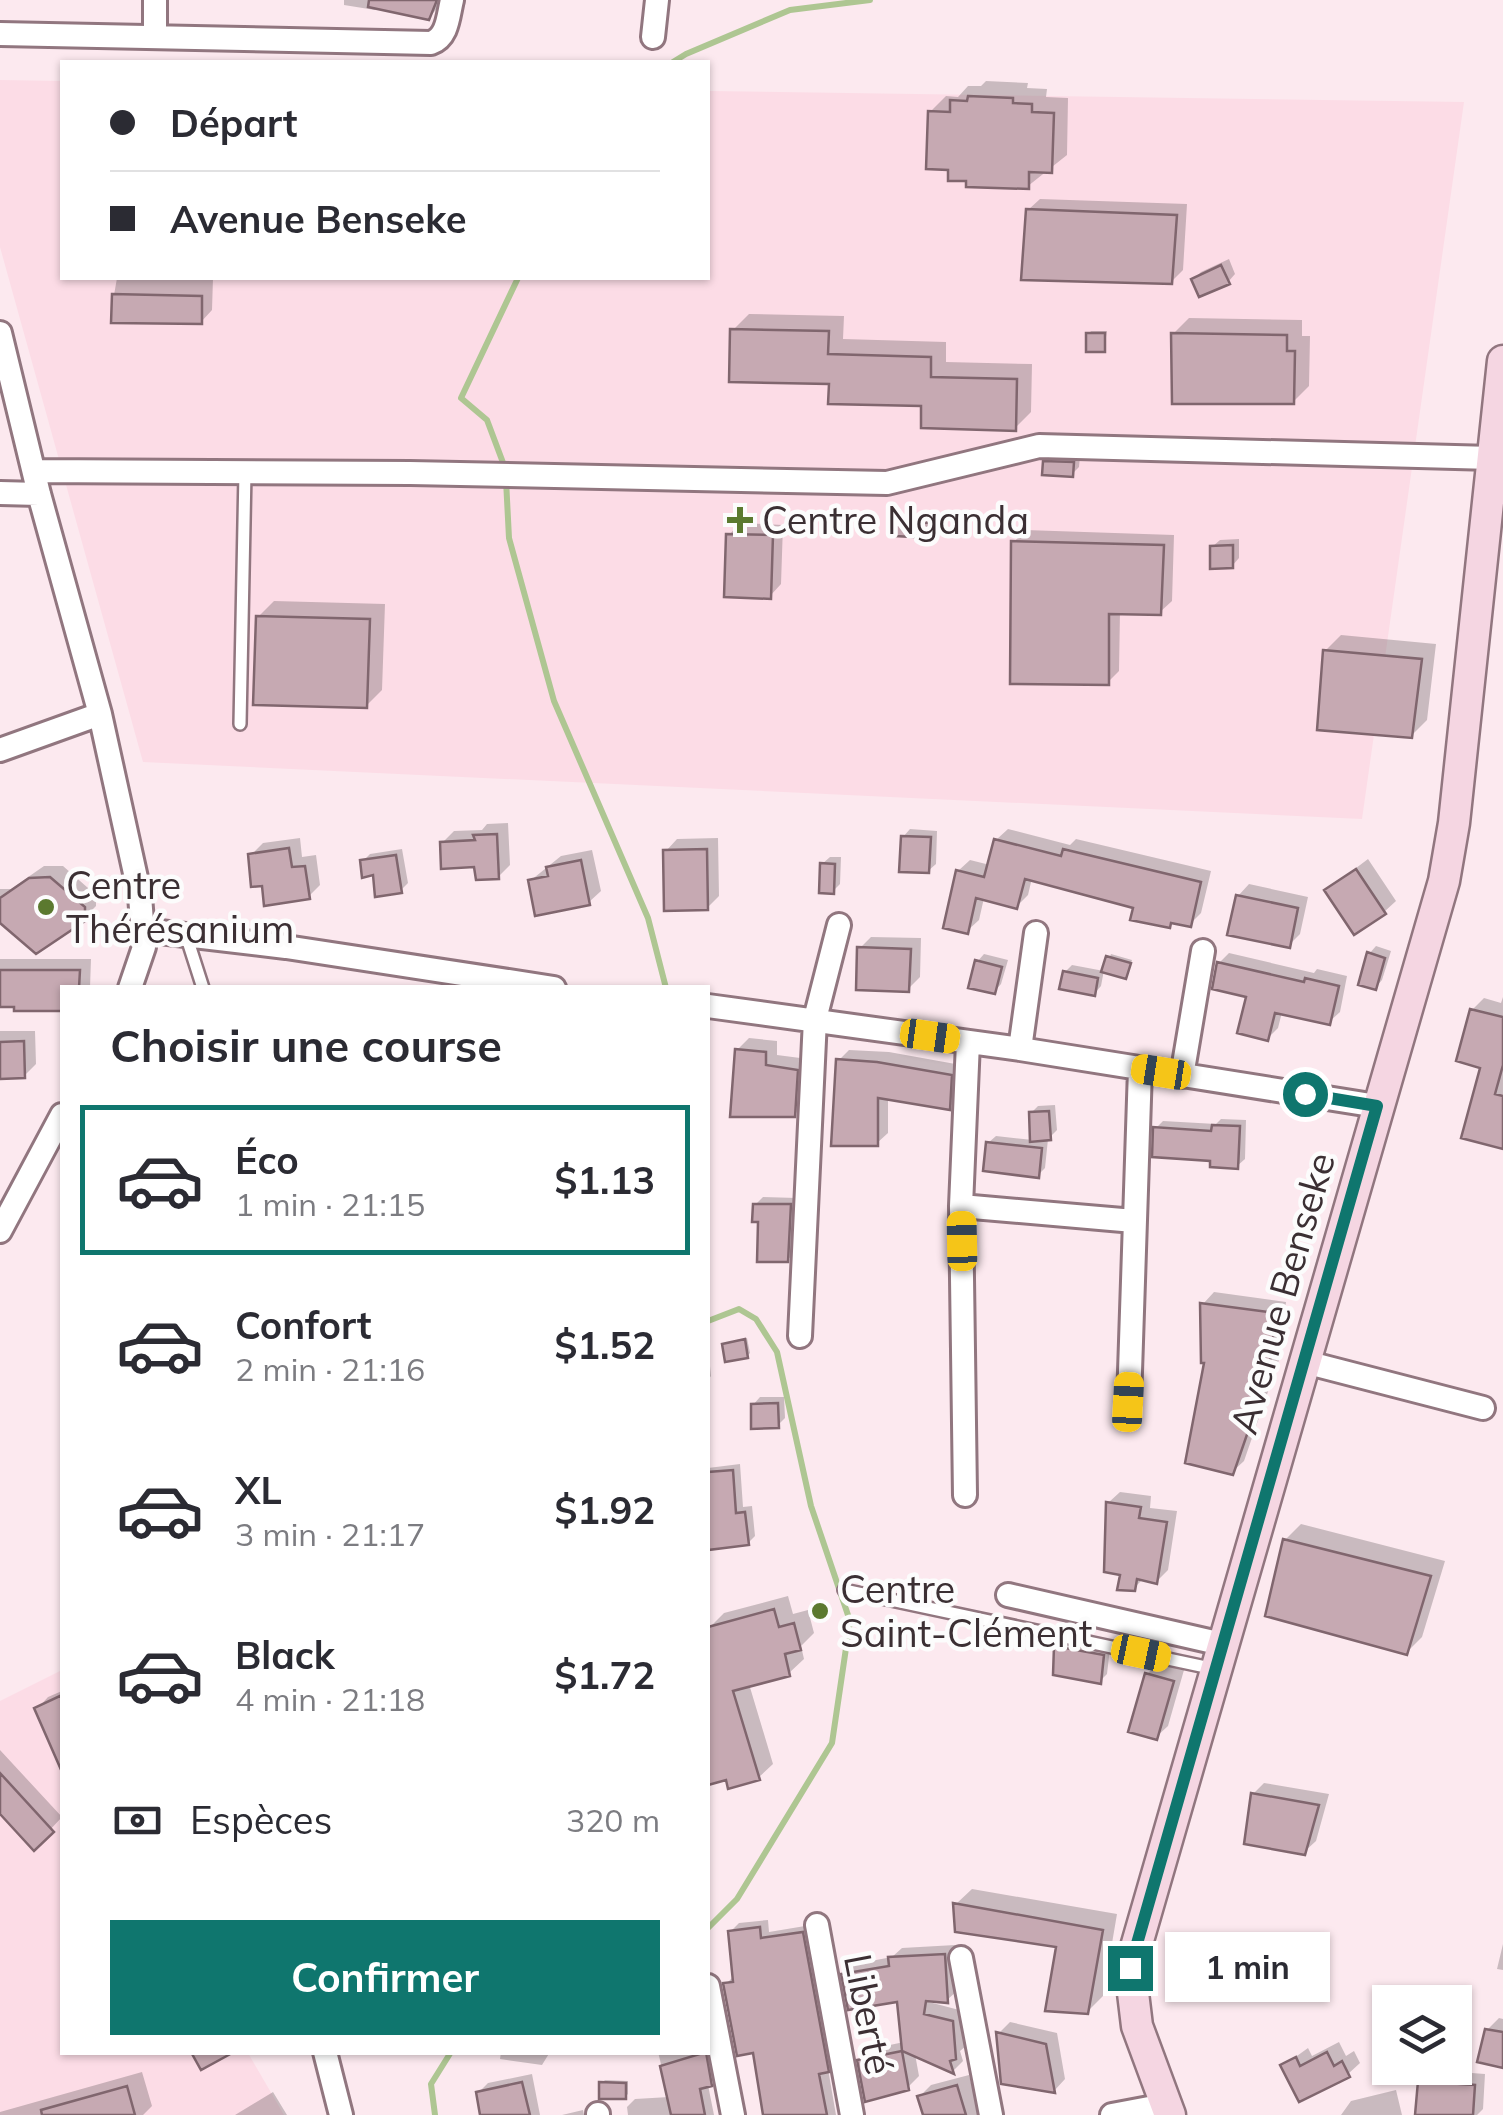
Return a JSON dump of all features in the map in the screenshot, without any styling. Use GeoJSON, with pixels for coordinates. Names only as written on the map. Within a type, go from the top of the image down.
{"type":"FeatureCollection","features":[{"type":"Feature","properties":{"kind":"street"},"geometry":{"type":"LineString","coordinates":[[154,0],[154,36]]}},
{"type":"Feature","properties":{"kind":"street"},"geometry":{"type":"LineString","coordinates":[[0,34],[431,43],[444,30],[452,0]]}},
{"type":"Feature","properties":{"kind":"street"},"geometry":{"type":"LineString","coordinates":[[653,36],[657,0]]}},
{"type":"Feature","properties":{"kind":"street"},"geometry":{"type":"LineString","coordinates":[[0,334],[36,483],[100,714],[140,896],[144,947],[131,985]]}},
{"type":"Feature","properties":{"kind":"street","name":"Avenue Benseke"},"geometry":{"type":"LineString","coordinates":[[1168,2110],[1137,2026],[1130,1968],[1377,1106],[1432,930],[1448,857],[1503,361]]}},
{"type":"Feature","properties":{"kind":"street"},"geometry":{"type":"LineString","coordinates":[[0,494],[36,483],[245,472],[887,483],[1021,449],[1067,444],[1492,458]]}},
{"type":"Feature","properties":{"kind":"street"},"geometry":{"type":"LineString","coordinates":[[0,750],[100,714]]}},
{"type":"Feature","properties":{"kind":"street"},"geometry":{"type":"LineString","coordinates":[[800,1336],[814,1019],[839,925]]}},
{"type":"Feature","properties":{"kind":"street"},"geometry":{"type":"LineString","coordinates":[[142,930],[286,946],[535,985]]}},
{"type":"Feature","properties":{"kind":"street"},"geometry":{"type":"LineString","coordinates":[[1020,1049],[1036,933]]}},
{"type":"Feature","properties":{"kind":"street"},"geometry":{"type":"LineString","coordinates":[[1182,1076],[1203,951]]}},
{"type":"Feature","properties":{"kind":"street"},"geometry":{"type":"LineString","coordinates":[[711,1006],[1020,1049],[1377,1106]]}},
{"type":"Feature","properties":{"kind":"street"},"geometry":{"type":"LineString","coordinates":[[964,1496],[961,1206],[968,1042]]}},
{"type":"Feature","properties":{"kind":"street"},"geometry":{"type":"LineString","coordinates":[[1128,1402],[1140,1069]]}},
{"type":"Feature","properties":{"kind":"street"},"geometry":{"type":"LineString","coordinates":[[3,1219],[60,1119]]}},
{"type":"Feature","properties":{"kind":"street"},"geometry":{"type":"LineString","coordinates":[[961,1206],[1134,1221]]}},
{"type":"Feature","properties":{"kind":"street"},"geometry":{"type":"LineString","coordinates":[[1305,1362],[1484,1408]]}},
{"type":"Feature","properties":{"kind":"street"},"geometry":{"type":"LineString","coordinates":[[1008,1594],[1219,1656]]}},
{"type":"Feature","properties":{"kind":"street","name":"Liberté"},"geometry":{"type":"LineString","coordinates":[[817,1925],[852,2115]]}},
{"type":"Feature","properties":{"kind":"street"},"geometry":{"type":"LineString","coordinates":[[961,1958],[991,2115]]}},
{"type":"Feature","properties":{"kind":"street"},"geometry":{"type":"LineString","coordinates":[[710,1996],[733,2115]]}},
{"type":"Feature","properties":{"kind":"street"},"geometry":{"type":"LineString","coordinates":[[326,2055],[340,2115]]}},
{"type":"Feature","properties":{"kind":"street"},"geometry":{"type":"LineString","coordinates":[[1112,2115],[1168,2110]]}},
{"type":"Feature","properties":{"kind":"lane"},"geometry":{"type":"LineString","coordinates":[[240,724],[245,472]]}},
{"type":"Feature","properties":{"kind":"lane"},"geometry":{"type":"LineString","coordinates":[[186,936],[202,985]]}},
{"type":"Feature","properties":{"kind":"lane"},"geometry":{"type":"LineString","coordinates":[[844,1590],[1219,1656]]}},
{"type":"Feature","properties":{"kind":"shaded area","name":"Centre Nganda"},"geometry":{"type":"Polygon","coordinates":[[[0,80],[60,81],[60,280],[710,280],[710,91],[1464,102],[1362,819],[143,762],[0,247],[0,80]]]}},
{"type":"Feature","properties":{"kind":"shaded area"},"geometry":{"type":"Polygon","coordinates":[[[60,1671],[60,2055],[249,2055],[284,2115],[0,2115],[0,1701],[60,1671]]]}},
{"type":"Feature","properties":{"kind":"building"},"geometry":{"type":"Polygon","coordinates":[[[369,0],[437,0],[429,20],[368,7],[369,0]]]}},
{"type":"Feature","properties":{"kind":"building"},"geometry":{"type":"Polygon","coordinates":[[[968,96],[1013,98],[1013,103],[1032,104],[1032,112],[1054,113],[1052,173],[1029,172],[1029,189],[966,187],[966,181],[948,181],[948,170],[926,169],[928,111],[950,112],[950,100],[967,101],[968,96]]]}},
{"type":"Feature","properties":{"kind":"building"},"geometry":{"type":"Polygon","coordinates":[[[1026,209],[1177,215],[1172,284],[1021,280],[1026,209]]]}},
{"type":"Feature","properties":{"kind":"building"},"geometry":{"type":"Polygon","coordinates":[[[1221,265],[1230,284],[1199,297],[1191,279],[1221,265]]]}},
{"type":"Feature","properties":{"kind":"building"},"geometry":{"type":"Polygon","coordinates":[[[112,294],[202,296],[202,324],[111,323],[112,294]]]}},
{"type":"Feature","properties":{"kind":"building"},"geometry":{"type":"Polygon","coordinates":[[[730,329],[829,331],[828,354],[931,357],[931,377],[1017,379],[1016,431],[921,428],[921,406],[828,404],[829,384],[729,382],[730,329]]]}},
{"type":"Feature","properties":{"kind":"building"},"geometry":{"type":"Polygon","coordinates":[[[1086,333],[1105,333],[1105,352],[1086,352],[1086,333]]]}},
{"type":"Feature","properties":{"kind":"building"},"geometry":{"type":"Polygon","coordinates":[[[1171,333],[1287,335],[1287,351],[1295,351],[1294,404],[1172,404],[1171,333]]]}},
{"type":"Feature","properties":{"kind":"building"},"geometry":{"type":"Polygon","coordinates":[[[1043,461],[1074,462],[1073,477],[1042,475],[1043,461]]]}},
{"type":"Feature","properties":{"kind":"building"},"geometry":{"type":"Polygon","coordinates":[[[896,521],[931,523],[930,538],[895,536],[896,521]]]}},
{"type":"Feature","properties":{"kind":"building"},"geometry":{"type":"Polygon","coordinates":[[[726,534],[773,535],[771,599],[724,597],[726,534]]]}},
{"type":"Feature","properties":{"kind":"building"},"geometry":{"type":"Polygon","coordinates":[[[1011,541],[1164,545],[1161,615],[1109,614],[1109,685],[1010,684],[1011,541]]]}},
{"type":"Feature","properties":{"kind":"building"},"geometry":{"type":"Polygon","coordinates":[[[1233,545],[1233,568],[1210,569],[1210,546],[1233,545]]]}},
{"type":"Feature","properties":{"kind":"building"},"geometry":{"type":"Polygon","coordinates":[[[256,616],[370,619],[367,708],[253,705],[256,616]]]}},
{"type":"Feature","properties":{"kind":"building"},"geometry":{"type":"Polygon","coordinates":[[[1323,650],[1422,659],[1412,738],[1317,730],[1323,650]]]}},
{"type":"Feature","properties":{"kind":"building"},"geometry":{"type":"Polygon","coordinates":[[[497,834],[499,879],[476,880],[474,867],[441,869],[440,842],[497,834]]]}},
{"type":"Feature","properties":{"kind":"building"},"geometry":{"type":"Polygon","coordinates":[[[901,836],[931,837],[929,873],[899,872],[901,836]]]}},
{"type":"Feature","properties":{"kind":"building"},"geometry":{"type":"Polygon","coordinates":[[[994,839],[1061,856],[1063,849],[1201,882],[1191,927],[1171,923],[1170,928],[1130,920],[1133,908],[1025,879],[1017,909],[976,898],[968,934],[943,928],[956,870],[984,877],[994,839]]]}},
{"type":"Feature","properties":{"kind":"building"},"geometry":{"type":"Polygon","coordinates":[[[289,848],[292,867],[305,866],[310,899],[264,906],[262,886],[251,887],[248,854],[289,848]]]}},
{"type":"Feature","properties":{"kind":"building"},"geometry":{"type":"Polygon","coordinates":[[[707,849],[708,910],[664,911],[663,850],[707,849]]]}},
{"type":"Feature","properties":{"kind":"building"},"geometry":{"type":"Polygon","coordinates":[[[396,855],[402,893],[375,897],[373,875],[362,878],[360,860],[396,855]]]}},
{"type":"Feature","properties":{"kind":"building"},"geometry":{"type":"Polygon","coordinates":[[[581,860],[590,905],[535,916],[528,880],[548,876],[546,867],[581,860]]]}},
{"type":"Feature","properties":{"kind":"building"},"geometry":{"type":"Polygon","coordinates":[[[820,863],[835,864],[834,894],[819,893],[820,863]]]}},
{"type":"Feature","properties":{"kind":"building"},"geometry":{"type":"Polygon","coordinates":[[[1356,869],[1386,914],[1354,935],[1324,890],[1356,869]]]}},
{"type":"Feature","properties":{"kind":"building"},"geometry":{"type":"Polygon","coordinates":[[[50,877],[85,907],[85,921],[36,954],[0,923],[0,898],[29,878],[50,877]]]}},
{"type":"Feature","properties":{"kind":"building"},"geometry":{"type":"Polygon","coordinates":[[[1236,895],[1298,908],[1290,948],[1227,935],[1236,895]]]}},
{"type":"Feature","properties":{"kind":"building"},"geometry":{"type":"Polygon","coordinates":[[[857,947],[911,949],[909,992],[856,990],[857,947]]]}},
{"type":"Feature","properties":{"kind":"building"},"geometry":{"type":"Polygon","coordinates":[[[1367,952],[1385,958],[1376,990],[1358,985],[1367,952]]]}},
{"type":"Feature","properties":{"kind":"building"},"geometry":{"type":"Polygon","coordinates":[[[1106,956],[1131,963],[1126,979],[1101,972],[1106,956]]]}},
{"type":"Feature","properties":{"kind":"building"},"geometry":{"type":"Polygon","coordinates":[[[975,960],[1002,967],[995,994],[968,988],[975,960]]]}},
{"type":"Feature","properties":{"kind":"building"},"geometry":{"type":"Polygon","coordinates":[[[1217,962],[1339,986],[1330,1025],[1275,1013],[1268,1041],[1237,1033],[1246,997],[1212,989],[1217,962]]]}},
{"type":"Feature","properties":{"kind":"building"},"geometry":{"type":"Polygon","coordinates":[[[0,970],[80,970],[79,985],[60,985],[60,1011],[14,1011],[14,1007],[0,1007],[0,970]]]}},
{"type":"Feature","properties":{"kind":"building"},"geometry":{"type":"Polygon","coordinates":[[[1063,971],[1098,978],[1095,996],[1059,989],[1063,971]]]}},
{"type":"Feature","properties":{"kind":"building"},"geometry":{"type":"Polygon","coordinates":[[[1470,1009],[1503,1017],[1503,1065],[1495,1094],[1503,1096],[1503,1149],[1461,1138],[1480,1068],[1456,1061],[1470,1009]]]}},
{"type":"Feature","properties":{"kind":"building"},"geometry":{"type":"Polygon","coordinates":[[[24,1041],[25,1078],[0,1079],[0,1042],[24,1041]]]}},
{"type":"Feature","properties":{"kind":"building"},"geometry":{"type":"Polygon","coordinates":[[[735,1049],[766,1052],[766,1065],[798,1070],[795,1117],[730,1117],[735,1049]]]}},
{"type":"Feature","properties":{"kind":"building"},"geometry":{"type":"Polygon","coordinates":[[[836,1059],[952,1075],[950,1110],[878,1098],[878,1146],[831,1146],[836,1059]]]}},
{"type":"Feature","properties":{"kind":"building"},"geometry":{"type":"Polygon","coordinates":[[[1049,1111],[1051,1140],[1030,1142],[1029,1112],[1049,1111]]]}},
{"type":"Feature","properties":{"kind":"building"},"geometry":{"type":"Polygon","coordinates":[[[1212,1125],[1240,1126],[1238,1169],[1210,1167],[1210,1161],[1152,1157],[1153,1127],[1211,1131],[1212,1125]]]}},
{"type":"Feature","properties":{"kind":"building"},"geometry":{"type":"Polygon","coordinates":[[[986,1142],[1042,1148],[1039,1178],[983,1171],[986,1142]]]}},
{"type":"Feature","properties":{"kind":"building"},"geometry":{"type":"Polygon","coordinates":[[[753,1204],[791,1204],[788,1262],[757,1262],[758,1222],[752,1222],[753,1204]]]}},
{"type":"Feature","properties":{"kind":"building"},"geometry":{"type":"Polygon","coordinates":[[[1200,1303],[1276,1313],[1269,1371],[1233,1475],[1185,1463],[1204,1363],[1200,1303]]]}},
{"type":"Feature","properties":{"kind":"building"},"geometry":{"type":"Polygon","coordinates":[[[745,1339],[748,1358],[725,1362],[722,1344],[745,1339]]]}},
{"type":"Feature","properties":{"kind":"building"},"geometry":{"type":"Polygon","coordinates":[[[778,1403],[779,1428],[751,1429],[751,1404],[778,1403]]]}},
{"type":"Feature","properties":{"kind":"building"},"geometry":{"type":"Polygon","coordinates":[[[733,1470],[736,1513],[745,1512],[749,1545],[710,1550],[710,1472],[733,1470]]]}},
{"type":"Feature","properties":{"kind":"building"},"geometry":{"type":"Polygon","coordinates":[[[1106,1502],[1141,1507],[1139,1518],[1167,1522],[1157,1584],[1137,1579],[1135,1591],[1117,1590],[1120,1575],[1104,1572],[1106,1502]]]}},
{"type":"Feature","properties":{"kind":"building"},"geometry":{"type":"Polygon","coordinates":[[[1283,1539],[1431,1576],[1407,1655],[1265,1616],[1283,1539]]]}},
{"type":"Feature","properties":{"kind":"building"},"geometry":{"type":"Polygon","coordinates":[[[774,1609],[779,1627],[794,1623],[801,1650],[785,1654],[790,1676],[733,1691],[760,1780],[728,1789],[726,1780],[710,1784],[710,1626],[774,1609]]]}},
{"type":"Feature","properties":{"kind":"building"},"geometry":{"type":"Polygon","coordinates":[[[1054,1646],[1104,1655],[1101,1684],[1053,1675],[1054,1646]]]}},
{"type":"Feature","properties":{"kind":"building"},"geometry":{"type":"Polygon","coordinates":[[[1145,1673],[1174,1681],[1157,1740],[1128,1732],[1145,1673]]]}},
{"type":"Feature","properties":{"kind":"building"},"geometry":{"type":"Polygon","coordinates":[[[60,1696],[60,1767],[34,1708],[60,1696]]]}},
{"type":"Feature","properties":{"kind":"building"},"geometry":{"type":"Polygon","coordinates":[[[0,1773],[54,1832],[34,1851],[0,1814],[0,1773]]]}},
{"type":"Feature","properties":{"kind":"building"},"geometry":{"type":"Polygon","coordinates":[[[1251,1793],[1319,1805],[1305,1855],[1244,1844],[1251,1793]]]}},
{"type":"Feature","properties":{"kind":"building"},"geometry":{"type":"Polygon","coordinates":[[[953,1903],[1103,1930],[1088,2014],[1045,2011],[1056,1947],[955,1932],[953,1903]]]}},
{"type":"Feature","properties":{"kind":"building"},"geometry":{"type":"Polygon","coordinates":[[[760,1927],[761,1938],[803,1932],[829,2072],[819,2074],[827,2115],[763,2115],[753,2053],[737,2056],[723,1983],[733,1982],[728,1931],[760,1927]]]}},
{"type":"Feature","properties":{"kind":"building"},"geometry":{"type":"Polygon","coordinates":[[[945,1954],[948,2003],[926,2001],[924,2014],[953,2021],[956,2059],[950,2061],[954,2074],[902,2051],[897,2002],[848,2010],[841,1974],[889,1966],[888,1957],[945,1954]]]}},
{"type":"Feature","properties":{"kind":"building"},"geometry":{"type":"Polygon","coordinates":[[[1485,2029],[1503,2032],[1503,2068],[1477,2062],[1485,2029]]]}},
{"type":"Feature","properties":{"kind":"building"},"geometry":{"type":"Polygon","coordinates":[[[996,2032],[1046,2044],[1055,2093],[1001,2084],[996,2032]]]}},
{"type":"Feature","properties":{"kind":"building"},"geometry":{"type":"Polygon","coordinates":[[[902,2051],[909,2090],[865,2102],[857,2060],[902,2051]]]}},
{"type":"Feature","properties":{"kind":"building"},"geometry":{"type":"Polygon","coordinates":[[[1327,2052],[1334,2066],[1342,2061],[1350,2077],[1299,2102],[1280,2065],[1296,2057],[1300,2066],[1327,2052]]]}},
{"type":"Feature","properties":{"kind":"building"},"geometry":{"type":"Polygon","coordinates":[[[193,2055],[228,2055],[201,2070],[193,2055]]]}},
{"type":"Feature","properties":{"kind":"building"},"geometry":{"type":"Polygon","coordinates":[[[707,2055],[712,2086],[700,2089],[705,2115],[671,2115],[660,2066],[707,2055]]]}},
{"type":"Feature","properties":{"kind":"building"},"geometry":{"type":"Polygon","coordinates":[[[522,2082],[530,2115],[480,2115],[476,2092],[522,2082]]]}},
{"type":"Feature","properties":{"kind":"building"},"geometry":{"type":"Polygon","coordinates":[[[599,2082],[626,2083],[626,2099],[599,2099],[599,2082]]]}},
{"type":"Feature","properties":{"kind":"building"},"geometry":{"type":"Polygon","coordinates":[[[957,2085],[966,2115],[923,2115],[917,2096],[957,2085]]]}},
{"type":"Feature","properties":{"kind":"building"},"geometry":{"type":"Polygon","coordinates":[[[1418,2085],[1475,2085],[1473,2115],[1415,2115],[1418,2085]]]}},
{"type":"Feature","properties":{"kind":"building"},"geometry":{"type":"Polygon","coordinates":[[[127,2086],[135,2115],[42,2115],[41,2110],[127,2086]]]}},
{"type":"Feature","properties":{"kind":"waterway"},"geometry":{"type":"LineString","coordinates":[[676,60],[790,10],[870,0]]}},
{"type":"Feature","properties":{"kind":"waterway"},"geometry":{"type":"LineString","coordinates":[[505,468],[487,420],[461,398],[517,280]]}},
{"type":"Feature","properties":{"kind":"waterway"},"geometry":{"type":"LineString","coordinates":[[506,480],[509,538],[554,701],[648,918],[665,985]]}},
{"type":"Feature","properties":{"kind":"waterway"},"geometry":{"type":"LineString","coordinates":[[710,1320],[739,1309],[756,1319],[777,1352],[811,1506],[850,1621],[832,1743],[737,1899],[710,1926]]}},
{"type":"Feature","properties":{"kind":"waterway"},"geometry":{"type":"LineString","coordinates":[[435,2115],[431,2084],[449,2055]]}},
{"type":"Feature","properties":{"kind":"place","name":"Centre Nganda"},"geometry":{"type":"Point","coordinates":[740,520]}},
{"type":"Feature","properties":{"kind":"place","name":"Centre Thérésanium"},"geometry":{"type":"Point","coordinates":[46,907]}},
{"type":"Feature","properties":{"kind":"place","name":"Centre Saint-Clément"},"geometry":{"type":"Point","coordinates":[820,1611]}},
{"type":"Feature","properties":{"kind":"route"},"geometry":{"type":"LineString","coordinates":[[1130,1968],[1377,1106],[1305,1094]]}}]}
